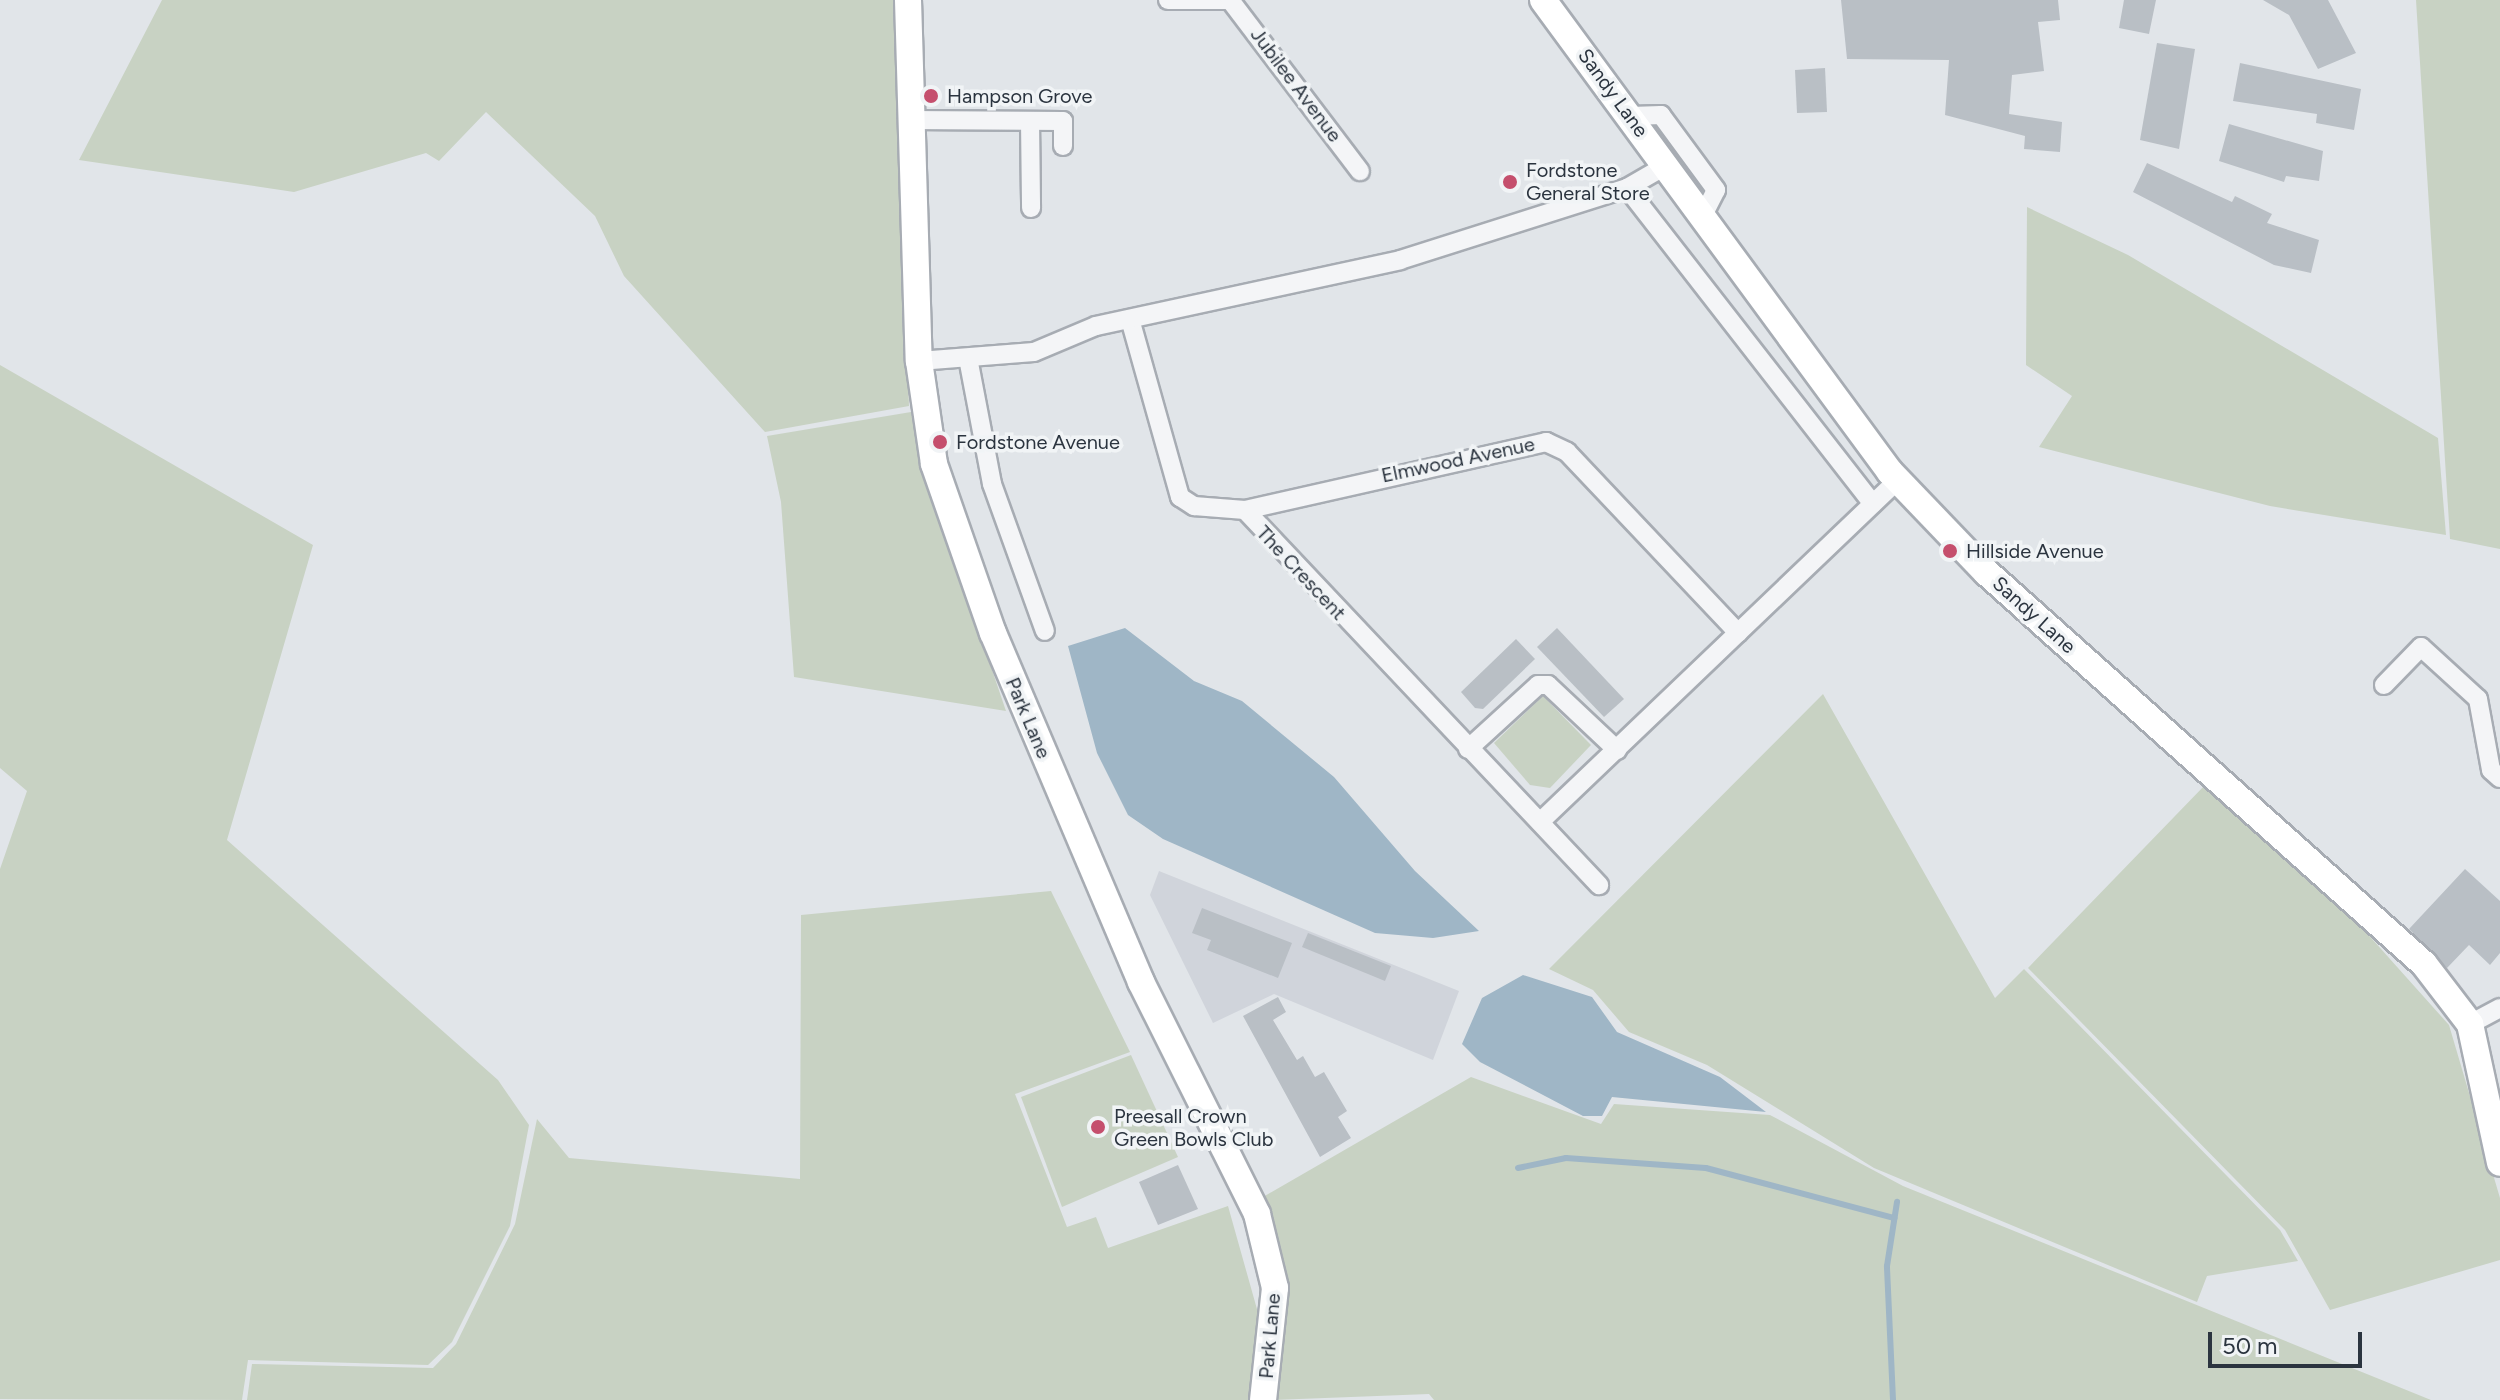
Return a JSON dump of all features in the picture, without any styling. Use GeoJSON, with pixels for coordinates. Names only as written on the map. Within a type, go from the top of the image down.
{"type":"FeatureCollection","features":[{"type":"Feature","properties":{"kind":"main road","name":"Park Lane"},"geometry":{"type":"LineString","coordinates":[[908,0],[909,120],[919,361],[934,464],[993,633],[1141,982],[1257,1214],[1275,1288],[1263,1400]]}},
{"type":"Feature","properties":{"kind":"main road","name":"Sandy Lane"},"geometry":{"type":"LineString","coordinates":[[1543,0],[1898,480],[1986,572],[2424,964],[2470,1024],[2500,1163]]}},
{"type":"Feature","properties":{"kind":"street"},"geometry":{"type":"LineString","coordinates":[[1168,0],[1230,0]]}},
{"type":"Feature","properties":{"kind":"street","name":"Jubilee Avenue"},"geometry":{"type":"LineString","coordinates":[[1230,0],[1360,171]]}},
{"type":"Feature","properties":{"kind":"street"},"geometry":{"type":"LineString","coordinates":[[1631,116],[1661,115],[1716,190],[1702,217]]}},
{"type":"Feature","properties":{"kind":"street"},"geometry":{"type":"LineString","coordinates":[[909,120],[1063,121],[1063,146]]}},
{"type":"Feature","properties":{"kind":"street"},"geometry":{"type":"LineString","coordinates":[[1030,121],[1031,208]]}},
{"type":"Feature","properties":{"kind":"street"},"geometry":{"type":"LineString","coordinates":[[919,361],[1034,352],[1130,319],[1400,260],[1627,188],[1665,166]]}},
{"type":"Feature","properties":{"kind":"street"},"geometry":{"type":"LineString","coordinates":[[1627,188],[1873,504]]}},
{"type":"Feature","properties":{"kind":"street","name":"The Crescent"},"geometry":{"type":"LineString","coordinates":[[1130,319],[1180,497],[1194,506],[1245,510],[1599,885]]}},
{"type":"Feature","properties":{"kind":"street"},"geometry":{"type":"LineString","coordinates":[[968,358],[992,484],[1045,631]]}},
{"type":"Feature","properties":{"kind":"street","name":"Elmwood Avenue"},"geometry":{"type":"LineString","coordinates":[[1245,510],[1520,446],[1557,444],[1738,633]]}},
{"type":"Feature","properties":{"kind":"street"},"geometry":{"type":"LineString","coordinates":[[1540,822],[1898,480]]}},
{"type":"Feature","properties":{"kind":"street"},"geometry":{"type":"LineString","coordinates":[[2384,685],[2421,647],[2478,699],[2491,770],[2500,778]]}},
{"type":"Feature","properties":{"kind":"street"},"geometry":{"type":"LineString","coordinates":[[1468,749],[1538,685],[1548,685],[1617,750]]}},
{"type":"Feature","properties":{"kind":"street"},"geometry":{"type":"LineString","coordinates":[[2470,1024],[2500,1008]]}},
{"type":"Feature","properties":{"kind":"shaded area"},"geometry":{"type":"Polygon","coordinates":[[[1159,871],[1459,991],[1433,1060],[1274,994],[1213,1023],[1150,895],[1159,871]]]}},
{"type":"Feature","properties":{"kind":"green space"},"geometry":{"type":"Polygon","coordinates":[[[162,0],[893,0],[909,406],[765,432],[624,276],[595,216],[486,112],[439,161],[426,153],[294,192],[79,160],[162,0]]]}},
{"type":"Feature","properties":{"kind":"green space"},"geometry":{"type":"Polygon","coordinates":[[[2416,0],[2500,0],[2500,549],[2450,539],[2416,0]]]}},
{"type":"Feature","properties":{"kind":"green space"},"geometry":{"type":"Polygon","coordinates":[[[2027,207],[2128,255],[2438,438],[2446,535],[2270,506],[2039,447],[2072,396],[2026,365],[2027,207]]]}},
{"type":"Feature","properties":{"kind":"green space"},"geometry":{"type":"Polygon","coordinates":[[[0,365],[313,545],[227,840],[498,1080],[529,1125],[510,1226],[452,1342],[428,1365],[248,1360],[242,1400],[0,1399],[0,869],[27,791],[0,768],[0,365]]]}},
{"type":"Feature","properties":{"kind":"green space"},"geometry":{"type":"Polygon","coordinates":[[[911,412],[920,458],[1006,711],[794,677],[781,502],[767,436],[911,412]]]}},
{"type":"Feature","properties":{"kind":"green space"},"geometry":{"type":"Polygon","coordinates":[[[1823,694],[1995,998],[2024,969],[2280,1230],[2298,1261],[2207,1276],[2197,1302],[1874,1168],[1707,1065],[1629,1032],[1593,990],[1549,969],[1823,694]]]}},
{"type":"Feature","properties":{"kind":"green space"},"geometry":{"type":"Polygon","coordinates":[[[1543,696],[1591,745],[1550,788],[1530,785],[1494,743],[1543,696]]]}},
{"type":"Feature","properties":{"kind":"green space"},"geometry":{"type":"Polygon","coordinates":[[[2205,785],[2339,902],[2449,1025],[2500,1198],[2500,1260],[2330,1310],[2285,1230],[2028,968],[2205,785]]]}},
{"type":"Feature","properties":{"kind":"green space"},"geometry":{"type":"Polygon","coordinates":[[[1051,891],[1130,1052],[1015,1094],[1067,1227],[1096,1217],[1108,1248],[1228,1206],[1262,1327],[1253,1400],[247,1400],[252,1364],[433,1368],[456,1344],[515,1224],[537,1119],[569,1158],[800,1179],[801,915],[1051,891]]]}},
{"type":"Feature","properties":{"kind":"green space","name":"Preesall Crown Green Bowls Club"},"geometry":{"type":"Polygon","coordinates":[[[1131,1055],[1178,1157],[1062,1207],[1021,1097],[1131,1055]]]}},
{"type":"Feature","properties":{"kind":"green space"},"geometry":{"type":"Polygon","coordinates":[[[1471,1077],[1601,1124],[1614,1104],[1770,1115],[1903,1186],[2431,1400],[1434,1400],[1429,1394],[1273,1400],[1288,1291],[1263,1197],[1471,1077]]]}},
{"type":"Feature","properties":{"kind":"water"},"geometry":{"type":"Polygon","coordinates":[[[1125,628],[1194,681],[1242,701],[1334,777],[1415,871],[1479,931],[1433,938],[1375,933],[1163,839],[1128,815],[1097,753],[1068,646],[1125,628]]]}},
{"type":"Feature","properties":{"kind":"water"},"geometry":{"type":"Polygon","coordinates":[[[1523,975],[1592,997],[1617,1032],[1720,1077],[1766,1112],[1612,1097],[1602,1116],[1583,1116],[1480,1062],[1462,1044],[1482,998],[1523,975]]]}},
{"type":"Feature","properties":{"kind":"building"},"geometry":{"type":"Polygon","coordinates":[[[1841,0],[2058,0],[2060,20],[2038,22],[2044,71],[2012,75],[2009,114],[2062,122],[2060,152],[2024,149],[2025,136],[1945,115],[1949,60],[1847,59],[1841,0]]]}},
{"type":"Feature","properties":{"kind":"building"},"geometry":{"type":"Polygon","coordinates":[[[2124,0],[2156,0],[2149,34],[2119,28],[2124,0]]]}},
{"type":"Feature","properties":{"kind":"building"},"geometry":{"type":"Polygon","coordinates":[[[2263,0],[2328,0],[2356,53],[2318,69],[2289,15],[2263,0]]]}},
{"type":"Feature","properties":{"kind":"building"},"geometry":{"type":"Polygon","coordinates":[[[2157,43],[2195,49],[2179,149],[2140,140],[2157,43]]]}},
{"type":"Feature","properties":{"kind":"building"},"geometry":{"type":"Polygon","coordinates":[[[2240,63],[2361,89],[2354,130],[2316,123],[2317,114],[2233,101],[2240,63]]]}},
{"type":"Feature","properties":{"kind":"building"},"geometry":{"type":"Polygon","coordinates":[[[1825,68],[1827,112],[1797,113],[1795,70],[1825,68]]]}},
{"type":"Feature","properties":{"kind":"building"},"geometry":{"type":"Polygon","coordinates":[[[2229,124],[2323,151],[2319,181],[2286,176],[2284,182],[2219,161],[2229,124]]]}},
{"type":"Feature","properties":{"kind":"building"},"geometry":{"type":"Polygon","coordinates":[[[2147,163],[2232,202],[2235,196],[2272,214],[2267,223],[2319,240],[2311,273],[2274,265],[2133,192],[2147,163]]]}},
{"type":"Feature","properties":{"kind":"building"},"geometry":{"type":"Polygon","coordinates":[[[1557,628],[1624,699],[1604,717],[1537,647],[1557,628]]]}},
{"type":"Feature","properties":{"kind":"building"},"geometry":{"type":"Polygon","coordinates":[[[1516,639],[1535,659],[1483,709],[1475,708],[1461,692],[1516,639]]]}},
{"type":"Feature","properties":{"kind":"building"},"geometry":{"type":"Polygon","coordinates":[[[2465,869],[2500,901],[2500,953],[2490,965],[2469,945],[2447,968],[2409,929],[2465,869]]]}},
{"type":"Feature","properties":{"kind":"building"},"geometry":{"type":"Polygon","coordinates":[[[1202,908],[1292,943],[1278,978],[1207,950],[1211,940],[1192,933],[1202,908]]]}},
{"type":"Feature","properties":{"kind":"building"},"geometry":{"type":"Polygon","coordinates":[[[1308,933],[1391,966],[1385,981],[1302,947],[1308,933]]]}},
{"type":"Feature","properties":{"kind":"building"},"geometry":{"type":"Polygon","coordinates":[[[1278,997],[1286,1012],[1273,1020],[1297,1060],[1303,1056],[1315,1077],[1324,1072],[1347,1111],[1338,1117],[1351,1138],[1320,1157],[1243,1016],[1278,997]]]}},
{"type":"Feature","properties":{"kind":"building"},"geometry":{"type":"Polygon","coordinates":[[[1178,1165],[1198,1209],[1158,1225],[1139,1182],[1178,1165]]]}},
{"type":"Feature","properties":{"kind":"waterway"},"geometry":{"type":"LineString","coordinates":[[1518,1168],[1566,1158],[1706,1168],[1894,1218]]}},
{"type":"Feature","properties":{"kind":"waterway"},"geometry":{"type":"LineString","coordinates":[[1893,1400],[1887,1266],[1897,1202]]}},
{"type":"Feature","properties":{"kind":"place","name":"Hampson Grove"},"geometry":{"type":"Point","coordinates":[931,96]}},
{"type":"Feature","properties":{"kind":"place","name":"Fordstone General Store"},"geometry":{"type":"Point","coordinates":[1510,182]}},
{"type":"Feature","properties":{"kind":"place","name":"Fordstone Avenue"},"geometry":{"type":"Point","coordinates":[940,442]}},
{"type":"Feature","properties":{"kind":"place","name":"Hillside Avenue"},"geometry":{"type":"Point","coordinates":[1950,551]}},
{"type":"Feature","properties":{"kind":"place","name":"Preesall Crown Green Bowls Club"},"geometry":{"type":"Point","coordinates":[1098,1127]}}]}
